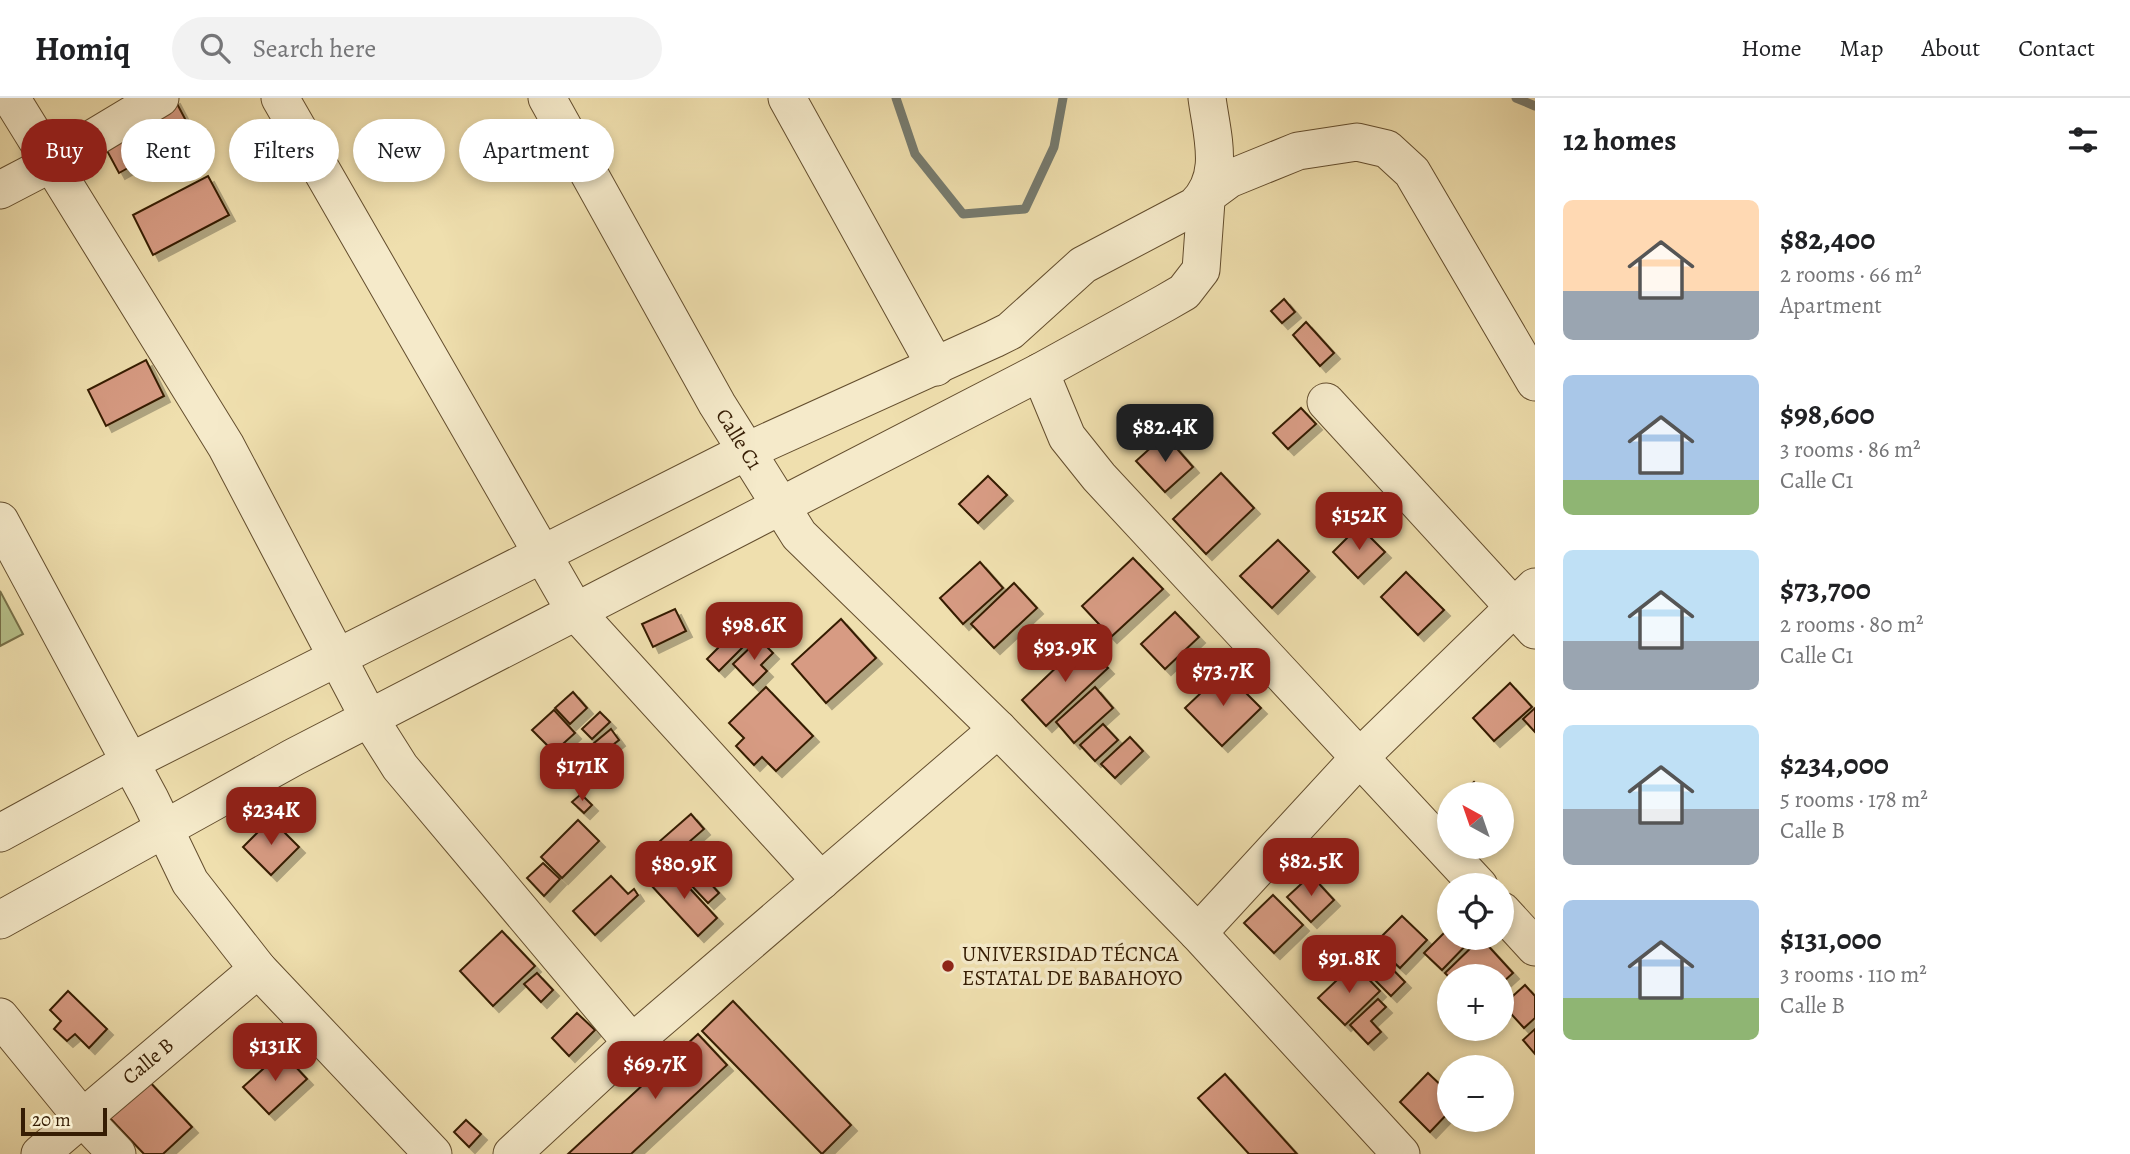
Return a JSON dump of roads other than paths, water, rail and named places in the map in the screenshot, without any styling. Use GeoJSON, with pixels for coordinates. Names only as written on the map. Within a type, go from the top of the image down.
{"type":"FeatureCollection","features":[{"type":"Feature","properties":{"kind":"street"},"geometry":{"type":"LineString","coordinates":[[11,98],[23,119]]}},
{"type":"Feature","properties":{"kind":"street"},"geometry":{"type":"LineString","coordinates":[[107,130],[160,98]]}},
{"type":"Feature","properties":{"kind":"street"},"geometry":{"type":"LineString","coordinates":[[280,98],[575,611],[821,881]]}},
{"type":"Feature","properties":{"kind":"street","name":"Calle C1"},"geometry":{"type":"LineString","coordinates":[[547,98],[717,404],[799,535],[998,729],[1198,933],[1401,1154]]}},
{"type":"Feature","properties":{"kind":"street"},"geometry":{"type":"LineString","coordinates":[[787,98],[936,367]]}},
{"type":"Feature","properties":{"kind":"street"},"geometry":{"type":"LineString","coordinates":[[0,920],[369,718],[1040,372],[1184,292],[1201,270],[1204,210],[1216,160],[1207,98]]}},
{"type":"Feature","properties":{"kind":"street"},"geometry":{"type":"LineString","coordinates":[[0,833],[130,762],[747,452],[1010,331],[1083,265],[1195,206],[1229,178],[1298,151],[1357,142],[1387,149],[1412,172],[1535,382]]}},
{"type":"Feature","properties":{"kind":"street"},"geometry":{"type":"LineString","coordinates":[[0,190],[21,179]]}},
{"type":"Feature","properties":{"kind":"street"},"geometry":{"type":"LineString","coordinates":[[61,182],[226,446],[369,718],[400,767],[632,1043]]}},
{"type":"Feature","properties":{"kind":"street"},"geometry":{"type":"LineString","coordinates":[[1040,372],[1062,427],[1091,467],[1467,873]]}},
{"type":"Feature","properties":{"kind":"street"},"geometry":{"type":"LineString","coordinates":[[1198,933],[1361,756],[1528,608],[1325,402]]}},
{"type":"Feature","properties":{"kind":"street"},"geometry":{"type":"LineString","coordinates":[[0,521],[130,762],[190,881],[258,970],[433,1154]]}},
{"type":"Feature","properties":{"kind":"street"},"geometry":{"type":"LineString","coordinates":[[512,1154],[632,1043],[998,729]]}},
{"type":"Feature","properties":{"kind":"street"},"geometry":{"type":"LineString","coordinates":[[1514,924],[1535,947]]}},
{"type":"Feature","properties":{"kind":"street","name":"Calle B"},"geometry":{"type":"LineString","coordinates":[[40,1154],[81,1116],[258,970]]}},
{"type":"Feature","properties":{"kind":"street"},"geometry":{"type":"LineString","coordinates":[[0,1017],[81,1116],[117,1154]]}},
{"type":"Feature","properties":{"kind":"waterway"},"geometry":{"type":"LineString","coordinates":[[896,98],[915,154],[963,214],[1025,209],[1054,147],[1063,98]]}},
{"type":"Feature","properties":{"kind":"waterway"},"geometry":{"type":"LineString","coordinates":[[1516,98],[1535,106]]}},
{"type":"Feature","properties":{"kind":"place","name":"UNIVERSIDAD TÉCNCA ESTATAL DE BABAHOYO"},"geometry":{"type":"Point","coordinates":[948,966]}}]}
